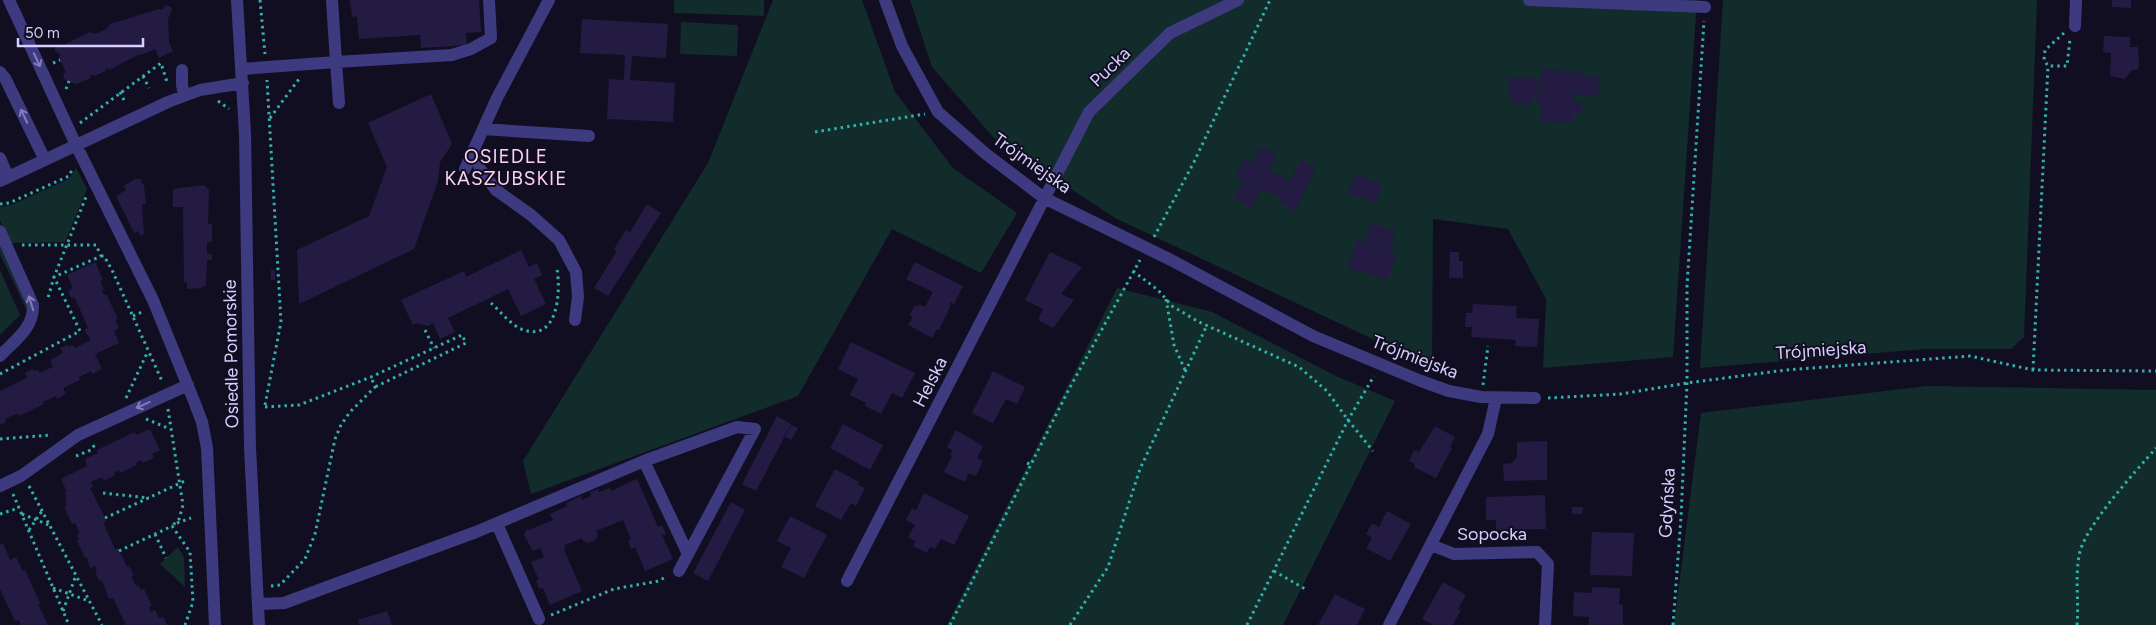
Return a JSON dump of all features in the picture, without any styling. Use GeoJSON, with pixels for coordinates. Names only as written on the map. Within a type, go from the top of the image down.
{"type":"FeatureCollection","features":[{"type":"Feature","properties":{"kind":"street","name":"Osiedle Pomorskie"},"geometry":{"type":"LineString","coordinates":[[9,0],[76,145],[153,300],[202,422],[207,448],[215,625]]}},
{"type":"Feature","properties":{"kind":"street"},"geometry":{"type":"LineString","coordinates":[[332,0],[339,103]]}},
{"type":"Feature","properties":{"kind":"street"},"geometry":{"type":"LineString","coordinates":[[242,69],[452,55],[471,49],[492,38],[489,0]]}},
{"type":"Feature","properties":{"kind":"street"},"geometry":{"type":"LineString","coordinates":[[465,168],[482,129],[549,0]]}},
{"type":"Feature","properties":{"kind":"street","name":"Trójmiejska"},"geometry":{"type":"LineString","coordinates":[[885,0],[902,46],[938,112],[986,154],[1044,198],[1148,249],[1313,336],[1421,381],[1450,391],[1481,398],[1535,398]]}},
{"type":"Feature","properties":{"kind":"street","name":"Pucka"},"geometry":{"type":"LineString","coordinates":[[1044,198],[1089,112],[1170,32],[1238,0]]}},
{"type":"Feature","properties":{"kind":"street"},"geometry":{"type":"LineString","coordinates":[[1529,0],[1705,7]]}},
{"type":"Feature","properties":{"kind":"street"},"geometry":{"type":"LineString","coordinates":[[2073,28],[2076,0]]}},
{"type":"Feature","properties":{"kind":"street","name":"Osiedle Pomorskie"},"geometry":{"type":"LineString","coordinates":[[235,2],[243,83],[250,448],[259,625]]}},
{"type":"Feature","properties":{"kind":"street"},"geometry":{"type":"LineString","coordinates":[[182,70],[184,95]]}},
{"type":"Feature","properties":{"kind":"street"},"geometry":{"type":"LineString","coordinates":[[0,72],[5,78],[45,160]]}},
{"type":"Feature","properties":{"kind":"street"},"geometry":{"type":"LineString","coordinates":[[0,158],[4,179],[184,95],[209,88],[243,83]]}},
{"type":"Feature","properties":{"kind":"street"},"geometry":{"type":"LineString","coordinates":[[482,129],[589,136]]}},
{"type":"Feature","properties":{"kind":"street"},"geometry":{"type":"LineString","coordinates":[[474,149],[480,169],[496,190],[531,215],[560,240],[576,272],[575,320]]}},
{"type":"Feature","properties":{"kind":"street","name":"Helska"},"geometry":{"type":"LineString","coordinates":[[847,582],[1044,198]]}},
{"type":"Feature","properties":{"kind":"street"},"geometry":{"type":"LineString","coordinates":[[0,231],[33,305],[34,316],[29,325],[0,356]]}},
{"type":"Feature","properties":{"kind":"street"},"geometry":{"type":"LineString","coordinates":[[3,484],[23,474],[78,435],[188,385]]}},
{"type":"Feature","properties":{"kind":"street","name":"Sopocka"},"geometry":{"type":"LineString","coordinates":[[1389,625],[1488,434],[1496,398]]}},
{"type":"Feature","properties":{"kind":"street"},"geometry":{"type":"LineString","coordinates":[[259,604],[284,602],[497,524],[644,461],[737,427],[755,429],[679,571]]}},
{"type":"Feature","properties":{"kind":"street"},"geometry":{"type":"LineString","coordinates":[[644,461],[688,554]]}},
{"type":"Feature","properties":{"kind":"street"},"geometry":{"type":"LineString","coordinates":[[497,524],[539,619]]}},
{"type":"Feature","properties":{"kind":"street","name":"Sopocka"},"geometry":{"type":"LineString","coordinates":[[1431,546],[1454,554],[1537,552],[1548,564],[1545,625]]}},
{"type":"Feature","properties":{"kind":"path"},"geometry":{"type":"LineString","coordinates":[[260,0],[264,26],[281,322],[264,407],[299,405],[371,378],[462,334],[466,343],[375,387],[350,412],[335,439],[315,534],[305,559],[280,585],[271,586]]}},
{"type":"Feature","properties":{"kind":"path"},"geometry":{"type":"LineString","coordinates":[[950,625],[1068,391],[1133,272],[1148,249],[1194,162],[1270,0]]}},
{"type":"Feature","properties":{"kind":"path","name":"Gdyńska"},"geometry":{"type":"LineString","coordinates":[[1672,625],[1687,383],[1687,286],[1705,7]]}},
{"type":"Feature","properties":{"kind":"path"},"geometry":{"type":"LineString","coordinates":[[2033,370],[2048,66],[2044,60],[2045,50],[2060,34],[2073,28]]}},
{"type":"Feature","properties":{"kind":"path"},"geometry":{"type":"LineString","coordinates":[[2048,66],[2067,66],[2073,28]]}},
{"type":"Feature","properties":{"kind":"path"},"geometry":{"type":"LineString","coordinates":[[77,125],[161,63],[168,85]]}},
{"type":"Feature","properties":{"kind":"path"},"geometry":{"type":"LineString","coordinates":[[143,76],[149,88]]}},
{"type":"Feature","properties":{"kind":"path"},"geometry":{"type":"LineString","coordinates":[[269,119],[301,76]]}},
{"type":"Feature","properties":{"kind":"path"},"geometry":{"type":"LineString","coordinates":[[120,92],[124,100]]}},
{"type":"Feature","properties":{"kind":"path"},"geometry":{"type":"LineString","coordinates":[[210,100],[226,106],[231,111],[231,116]]}},
{"type":"Feature","properties":{"kind":"path"},"geometry":{"type":"LineString","coordinates":[[814,132],[938,112]]}},
{"type":"Feature","properties":{"kind":"path"},"geometry":{"type":"LineString","coordinates":[[0,204],[10,203],[69,176],[77,163]]}},
{"type":"Feature","properties":{"kind":"path"},"geometry":{"type":"LineString","coordinates":[[48,298],[54,277],[90,189]]}},
{"type":"Feature","properties":{"kind":"path"},"geometry":{"type":"LineString","coordinates":[[6,246],[96,245],[101,256],[104,256],[112,270],[166,395],[183,505],[177,523]]}},
{"type":"Feature","properties":{"kind":"path"},"geometry":{"type":"LineString","coordinates":[[54,277],[101,256]]}},
{"type":"Feature","properties":{"kind":"path"},"geometry":{"type":"LineString","coordinates":[[491,303],[519,328],[530,332],[540,330],[553,318],[558,303],[559,284],[556,266],[571,263]]}},
{"type":"Feature","properties":{"kind":"path"},"geometry":{"type":"LineString","coordinates":[[1133,272],[1158,290],[1172,306],[1207,325],[1299,367],[1328,391],[1373,451]]}},
{"type":"Feature","properties":{"kind":"path"},"geometry":{"type":"LineString","coordinates":[[0,374],[80,331],[54,277]]}},
{"type":"Feature","properties":{"kind":"path"},"geometry":{"type":"LineString","coordinates":[[1166,299],[1174,345],[1186,371]]}},
{"type":"Feature","properties":{"kind":"path"},"geometry":{"type":"LineString","coordinates":[[1070,625],[1108,567],[1140,469],[1207,325]]}},
{"type":"Feature","properties":{"kind":"path"},"geometry":{"type":"LineString","coordinates":[[425,330],[434,348]]}},
{"type":"Feature","properties":{"kind":"path"},"geometry":{"type":"LineString","coordinates":[[1481,398],[1488,346]]}},
{"type":"Feature","properties":{"kind":"path"},"geometry":{"type":"LineString","coordinates":[[125,399],[148,351]]}},
{"type":"Feature","properties":{"kind":"path","name":"Trójmiejska"},"geometry":{"type":"LineString","coordinates":[[1535,398],[1621,394],[1786,370],[1970,356],[2033,370],[2156,371]]}},
{"type":"Feature","properties":{"kind":"path"},"geometry":{"type":"LineString","coordinates":[[1247,625],[1348,420],[1382,364]]}},
{"type":"Feature","properties":{"kind":"path"},"geometry":{"type":"LineString","coordinates":[[371,378],[375,387]]}},
{"type":"Feature","properties":{"kind":"path"},"geometry":{"type":"LineString","coordinates":[[145,419],[171,429]]}},
{"type":"Feature","properties":{"kind":"path"},"geometry":{"type":"LineString","coordinates":[[0,439],[56,434]]}},
{"type":"Feature","properties":{"kind":"path"},"geometry":{"type":"LineString","coordinates":[[76,456],[91,450],[97,441]]}},
{"type":"Feature","properties":{"kind":"path"},"geometry":{"type":"LineString","coordinates":[[2077,625],[2079,556],[2083,542],[2094,525],[2156,448]]}},
{"type":"Feature","properties":{"kind":"path"},"geometry":{"type":"LineString","coordinates":[[1027,463],[1032,465]]}},
{"type":"Feature","properties":{"kind":"path"},"geometry":{"type":"LineString","coordinates":[[23,474],[102,625]]}},
{"type":"Feature","properties":{"kind":"path"},"geometry":{"type":"LineString","coordinates":[[105,518],[187,480]]}},
{"type":"Feature","properties":{"kind":"path"},"geometry":{"type":"LineString","coordinates":[[3,484],[19,508],[69,625]]}},
{"type":"Feature","properties":{"kind":"path"},"geometry":{"type":"LineString","coordinates":[[103,493],[149,498]]}},
{"type":"Feature","properties":{"kind":"path"},"geometry":{"type":"LineString","coordinates":[[0,514],[19,508]]}},
{"type":"Feature","properties":{"kind":"path"},"geometry":{"type":"LineString","coordinates":[[29,531],[42,511]]}},
{"type":"Feature","properties":{"kind":"path"},"geometry":{"type":"LineString","coordinates":[[21,514],[50,525]]}},
{"type":"Feature","properties":{"kind":"path"},"geometry":{"type":"LineString","coordinates":[[119,551],[191,518]]}},
{"type":"Feature","properties":{"kind":"path"},"geometry":{"type":"LineString","coordinates":[[172,526],[190,552],[193,602],[186,625]]}},
{"type":"Feature","properties":{"kind":"path"},"geometry":{"type":"LineString","coordinates":[[155,534],[166,558]]}},
{"type":"Feature","properties":{"kind":"path"},"geometry":{"type":"LineString","coordinates":[[539,619],[614,589],[659,581],[679,571]]}},
{"type":"Feature","properties":{"kind":"path"},"geometry":{"type":"LineString","coordinates":[[1274,571],[1305,589]]}},
{"type":"Feature","properties":{"kind":"path"},"geometry":{"type":"LineString","coordinates":[[63,611],[76,575]]}},
{"type":"Feature","properties":{"kind":"path"},"geometry":{"type":"LineString","coordinates":[[53,588],[90,601]]}},
{"type":"Feature","properties":{"kind":"green space"},"geometry":{"type":"Polygon","coordinates":[[[674,0],[764,0],[764,16],[674,13],[674,0]]]}},
{"type":"Feature","properties":{"kind":"green space"},"geometry":{"type":"Polygon","coordinates":[[[773,0],[862,0],[895,92],[953,168],[1017,213],[981,273],[892,229],[798,396],[531,494],[523,461],[708,163],[773,0]]]}},
{"type":"Feature","properties":{"kind":"green space"},"geometry":{"type":"Polygon","coordinates":[[[910,0],[1697,0],[1673,357],[1543,368],[1546,299],[1508,229],[1433,219],[1432,367],[1115,218],[994,138],[932,67],[910,0]]]}},
{"type":"Feature","properties":{"kind":"green space"},"geometry":{"type":"Polygon","coordinates":[[[1723,0],[2037,0],[2024,337],[2011,349],[1924,349],[1700,368],[1723,0]]]}},
{"type":"Feature","properties":{"kind":"green space"},"geometry":{"type":"Polygon","coordinates":[[[681,22],[738,25],[737,56],[680,54],[681,22]]]}},
{"type":"Feature","properties":{"kind":"green space"},"geometry":{"type":"Polygon","coordinates":[[[76,168],[87,189],[65,242],[11,243],[0,220],[0,207],[11,205],[69,179],[76,168]]]}},
{"type":"Feature","properties":{"kind":"green space"},"geometry":{"type":"Polygon","coordinates":[[[0,245],[27,303],[28,313],[0,254],[0,245]]]}},
{"type":"Feature","properties":{"kind":"green space"},"geometry":{"type":"Polygon","coordinates":[[[0,270],[20,315],[0,335],[0,270]]]}},
{"type":"Feature","properties":{"kind":"green space"},"geometry":{"type":"Polygon","coordinates":[[[1117,288],[1212,312],[1336,376],[1395,401],[1283,625],[947,625],[1117,288]]]}},
{"type":"Feature","properties":{"kind":"green space"},"geometry":{"type":"Polygon","coordinates":[[[1927,386],[2156,390],[2156,625],[1674,625],[1701,413],[1927,386]]]}},
{"type":"Feature","properties":{"kind":"green space"},"geometry":{"type":"Polygon","coordinates":[[[178,547],[184,557],[185,587],[160,564],[178,547]]]}},
{"type":"Feature","properties":{"kind":"building"},"geometry":{"type":"Polygon","coordinates":[[[350,0],[479,0],[481,32],[466,33],[467,45],[421,48],[420,35],[359,39],[357,16],[352,17],[350,0]]]}},
{"type":"Feature","properties":{"kind":"building"},"geometry":{"type":"Polygon","coordinates":[[[2112,0],[2131,0],[2131,8],[2112,7],[2112,0]]]}},
{"type":"Feature","properties":{"kind":"building"},"geometry":{"type":"Polygon","coordinates":[[[166,5],[171,7],[172,10],[168,19],[169,42],[173,51],[159,58],[155,49],[140,54],[109,70],[108,67],[105,71],[95,76],[89,75],[91,78],[76,84],[65,80],[63,74],[66,72],[59,58],[60,54],[55,51],[55,46],[63,47],[65,44],[90,32],[95,34],[107,29],[110,24],[159,9],[162,10],[166,5]]]}},
{"type":"Feature","properties":{"kind":"building"},"geometry":{"type":"Polygon","coordinates":[[[582,19],[668,24],[666,58],[632,56],[630,80],[675,83],[673,122],[607,119],[609,79],[624,80],[625,55],[580,53],[582,19]]]}},
{"type":"Feature","properties":{"kind":"building"},"geometry":{"type":"Polygon","coordinates":[[[2104,36],[2130,37],[2130,47],[2138,47],[2139,66],[2137,70],[2132,70],[2125,79],[2110,76],[2111,53],[2103,52],[2104,36]]]}},
{"type":"Feature","properties":{"kind":"building"},"geometry":{"type":"Polygon","coordinates":[[[1541,69],[1586,73],[1585,77],[1599,78],[1598,96],[1574,94],[1573,101],[1582,102],[1581,114],[1573,114],[1573,123],[1540,121],[1540,101],[1538,101],[1541,69]]]}},
{"type":"Feature","properties":{"kind":"building"},"geometry":{"type":"Polygon","coordinates":[[[1509,77],[1538,78],[1537,99],[1532,98],[1532,105],[1512,104],[1513,97],[1508,97],[1509,77]]]}},
{"type":"Feature","properties":{"kind":"building"},"geometry":{"type":"Polygon","coordinates":[[[431,94],[452,144],[440,162],[438,181],[414,249],[299,304],[297,250],[369,216],[387,167],[368,123],[431,94]]]}},
{"type":"Feature","properties":{"kind":"building"},"geometry":{"type":"Polygon","coordinates":[[[1260,146],[1277,155],[1269,171],[1290,181],[1301,160],[1316,167],[1295,211],[1279,203],[1281,198],[1261,189],[1252,208],[1234,199],[1243,180],[1236,176],[1244,159],[1252,163],[1260,146]]]}},
{"type":"Feature","properties":{"kind":"building"},"geometry":{"type":"Polygon","coordinates":[[[1354,175],[1381,183],[1376,202],[1349,194],[1354,175]]]}},
{"type":"Feature","properties":{"kind":"building"},"geometry":{"type":"Polygon","coordinates":[[[135,179],[140,179],[144,186],[146,204],[142,204],[144,234],[141,236],[138,231],[134,233],[116,196],[126,190],[124,186],[135,179]]]}},
{"type":"Feature","properties":{"kind":"building"},"geometry":{"type":"Polygon","coordinates":[[[204,185],[209,190],[208,224],[212,224],[212,242],[207,242],[207,254],[212,254],[212,260],[207,260],[206,285],[201,288],[187,289],[187,282],[184,282],[183,207],[173,207],[173,189],[204,185]]]}},
{"type":"Feature","properties":{"kind":"building"},"geometry":{"type":"Polygon","coordinates":[[[647,204],[661,213],[608,296],[594,288],[617,251],[614,249],[626,230],[630,232],[647,204]]]}},
{"type":"Feature","properties":{"kind":"building"},"geometry":{"type":"Polygon","coordinates":[[[1371,224],[1395,231],[1390,251],[1396,253],[1388,280],[1348,268],[1356,240],[1365,243],[1371,224]]]}},
{"type":"Feature","properties":{"kind":"building"},"geometry":{"type":"Polygon","coordinates":[[[521,250],[529,267],[537,263],[542,275],[534,279],[546,304],[521,316],[508,289],[448,318],[455,332],[440,339],[433,323],[428,326],[418,323],[413,325],[401,300],[464,271],[466,277],[521,250]]]}},
{"type":"Feature","properties":{"kind":"building"},"geometry":{"type":"Polygon","coordinates":[[[1050,252],[1082,267],[1061,294],[1074,300],[1053,328],[1038,320],[1043,309],[1025,300],[1050,252]]]}},
{"type":"Feature","properties":{"kind":"building"},"geometry":{"type":"Polygon","coordinates":[[[1450,252],[1459,252],[1459,261],[1463,261],[1463,278],[1449,278],[1450,252]]]}},
{"type":"Feature","properties":{"kind":"building"},"geometry":{"type":"Polygon","coordinates":[[[95,262],[103,280],[100,281],[104,289],[102,290],[104,295],[106,294],[118,319],[115,320],[119,328],[114,331],[119,343],[95,354],[102,369],[92,374],[91,371],[79,377],[80,380],[63,388],[66,394],[57,399],[56,396],[43,402],[44,404],[19,416],[18,413],[5,419],[6,422],[0,425],[0,391],[27,378],[25,373],[33,369],[34,371],[38,370],[39,373],[53,367],[50,360],[63,353],[60,348],[73,345],[75,348],[91,340],[84,330],[88,328],[76,300],[74,297],[71,298],[68,291],[73,288],[67,275],[95,262]]]}},
{"type":"Feature","properties":{"kind":"building"},"geometry":{"type":"Polygon","coordinates":[[[915,262],[963,286],[954,304],[950,302],[949,305],[951,305],[939,330],[937,329],[932,338],[908,325],[913,317],[910,315],[915,305],[918,307],[919,304],[925,307],[933,292],[906,279],[915,262]]]}},
{"type":"Feature","properties":{"kind":"building"},"geometry":{"type":"Polygon","coordinates":[[[271,270],[275,270],[275,280],[271,280],[271,270]]]}},
{"type":"Feature","properties":{"kind":"building"},"geometry":{"type":"Polygon","coordinates":[[[1473,304],[1517,306],[1516,318],[1539,319],[1537,347],[1515,346],[1516,340],[1471,337],[1472,327],[1465,327],[1466,313],[1472,313],[1473,304]]]}},
{"type":"Feature","properties":{"kind":"building"},"geometry":{"type":"Polygon","coordinates":[[[851,342],[915,373],[902,398],[892,393],[881,414],[865,406],[866,403],[850,395],[858,379],[838,369],[851,342]]]}},
{"type":"Feature","properties":{"kind":"building"},"geometry":{"type":"Polygon","coordinates":[[[993,371],[1025,387],[1017,404],[1006,399],[993,423],[972,413],[993,371]]]}},
{"type":"Feature","properties":{"kind":"building"},"geometry":{"type":"Polygon","coordinates":[[[777,416],[791,424],[756,491],[742,484],[777,416]]]}},
{"type":"Feature","properties":{"kind":"building"},"geometry":{"type":"Polygon","coordinates":[[[843,424],[883,445],[870,470],[830,448],[843,424]]]}},
{"type":"Feature","properties":{"kind":"building"},"geometry":{"type":"Polygon","coordinates":[[[791,425],[798,428],[791,440],[785,437],[791,425]]]}},
{"type":"Feature","properties":{"kind":"building"},"geometry":{"type":"Polygon","coordinates":[[[1435,426],[1455,437],[1450,447],[1452,448],[1436,478],[1414,467],[1415,464],[1409,461],[1414,450],[1419,452],[1435,426]]]}},
{"type":"Feature","properties":{"kind":"building"},"geometry":{"type":"Polygon","coordinates":[[[150,429],[160,450],[152,454],[154,458],[142,463],[141,460],[136,462],[137,465],[120,473],[119,470],[114,473],[115,475],[104,481],[102,477],[91,482],[93,487],[90,488],[105,518],[106,521],[103,522],[115,549],[118,548],[127,567],[129,566],[134,575],[131,576],[136,586],[138,585],[141,590],[144,589],[152,606],[149,607],[151,612],[155,610],[159,618],[163,617],[167,625],[126,625],[113,598],[109,599],[102,580],[99,581],[95,572],[97,571],[95,566],[90,568],[87,557],[85,558],[77,541],[79,539],[77,534],[80,533],[75,523],[72,524],[64,507],[67,506],[65,493],[67,492],[61,479],[87,466],[85,459],[98,453],[97,450],[135,432],[136,435],[150,429]]]}},
{"type":"Feature","properties":{"kind":"building"},"geometry":{"type":"Polygon","coordinates":[[[956,430],[983,446],[977,458],[983,461],[976,476],[969,473],[965,482],[944,472],[953,450],[947,447],[956,430]]]}},
{"type":"Feature","properties":{"kind":"building"},"geometry":{"type":"Polygon","coordinates":[[[1547,441],[1547,480],[1504,481],[1503,464],[1512,463],[1517,457],[1517,442],[1547,441]]]}},
{"type":"Feature","properties":{"kind":"building"},"geometry":{"type":"Polygon","coordinates":[[[835,469],[859,482],[857,484],[865,488],[856,506],[851,503],[841,520],[815,506],[835,469]]]}},
{"type":"Feature","properties":{"kind":"building"},"geometry":{"type":"Polygon","coordinates":[[[637,479],[658,527],[662,525],[666,534],[662,535],[673,559],[645,571],[635,547],[631,549],[628,541],[631,539],[623,520],[596,531],[598,535],[595,540],[589,543],[583,541],[582,538],[565,545],[564,550],[582,591],[550,605],[543,588],[539,589],[536,581],[539,580],[531,562],[544,557],[540,548],[533,551],[524,535],[527,529],[529,530],[553,520],[550,514],[567,506],[566,503],[581,496],[582,500],[591,496],[590,492],[598,489],[599,492],[610,488],[611,491],[637,479]]]}},
{"type":"Feature","properties":{"kind":"building"},"geometry":{"type":"Polygon","coordinates":[[[924,493],[969,516],[954,545],[941,539],[935,549],[930,547],[927,553],[913,546],[916,541],[908,537],[915,525],[906,520],[912,508],[916,510],[924,493]]]}},
{"type":"Feature","properties":{"kind":"building"},"geometry":{"type":"Polygon","coordinates":[[[1545,495],[1546,529],[1496,530],[1496,520],[1486,520],[1486,497],[1545,495]]]}},
{"type":"Feature","properties":{"kind":"building"},"geometry":{"type":"Polygon","coordinates":[[[731,502],[745,510],[708,581],[693,573],[731,502]]]}},
{"type":"Feature","properties":{"kind":"building"},"geometry":{"type":"Polygon","coordinates":[[[1572,507],[1583,507],[1582,514],[1572,514],[1572,507]]]}},
{"type":"Feature","properties":{"kind":"building"},"geometry":{"type":"Polygon","coordinates":[[[1387,511],[1411,524],[1390,561],[1366,548],[1372,538],[1366,534],[1372,523],[1379,527],[1387,511]]]}},
{"type":"Feature","properties":{"kind":"building"},"geometry":{"type":"Polygon","coordinates":[[[790,516],[827,535],[804,578],[781,567],[791,548],[777,541],[790,516]]]}},
{"type":"Feature","properties":{"kind":"building"},"geometry":{"type":"Polygon","coordinates":[[[1592,532],[1634,533],[1632,576],[1590,575],[1592,532]]]}},
{"type":"Feature","properties":{"kind":"building"},"geometry":{"type":"Polygon","coordinates":[[[3,543],[10,560],[16,557],[23,571],[25,570],[48,625],[21,625],[19,620],[15,621],[0,589],[0,545],[3,543]]]}},
{"type":"Feature","properties":{"kind":"building"},"geometry":{"type":"Polygon","coordinates":[[[1443,582],[1466,595],[1458,609],[1461,610],[1453,625],[1434,625],[1422,619],[1443,582]]]}},
{"type":"Feature","properties":{"kind":"building"},"geometry":{"type":"Polygon","coordinates":[[[1592,587],[1620,588],[1619,604],[1623,605],[1623,625],[1589,625],[1589,617],[1573,616],[1574,592],[1592,593],[1592,587]]]}},
{"type":"Feature","properties":{"kind":"building"},"geometry":{"type":"Polygon","coordinates":[[[1335,594],[1365,609],[1357,625],[1318,625],[1335,594]]]}},
{"type":"Feature","properties":{"kind":"building"},"geometry":{"type":"Polygon","coordinates":[[[387,611],[392,625],[360,625],[358,620],[387,611]]]}},
{"type":"Feature","properties":{"kind":"district","name":"OSIEDLE KASZUBSKIE"},"geometry":{"type":"Point","coordinates":[506,167]}}]}
